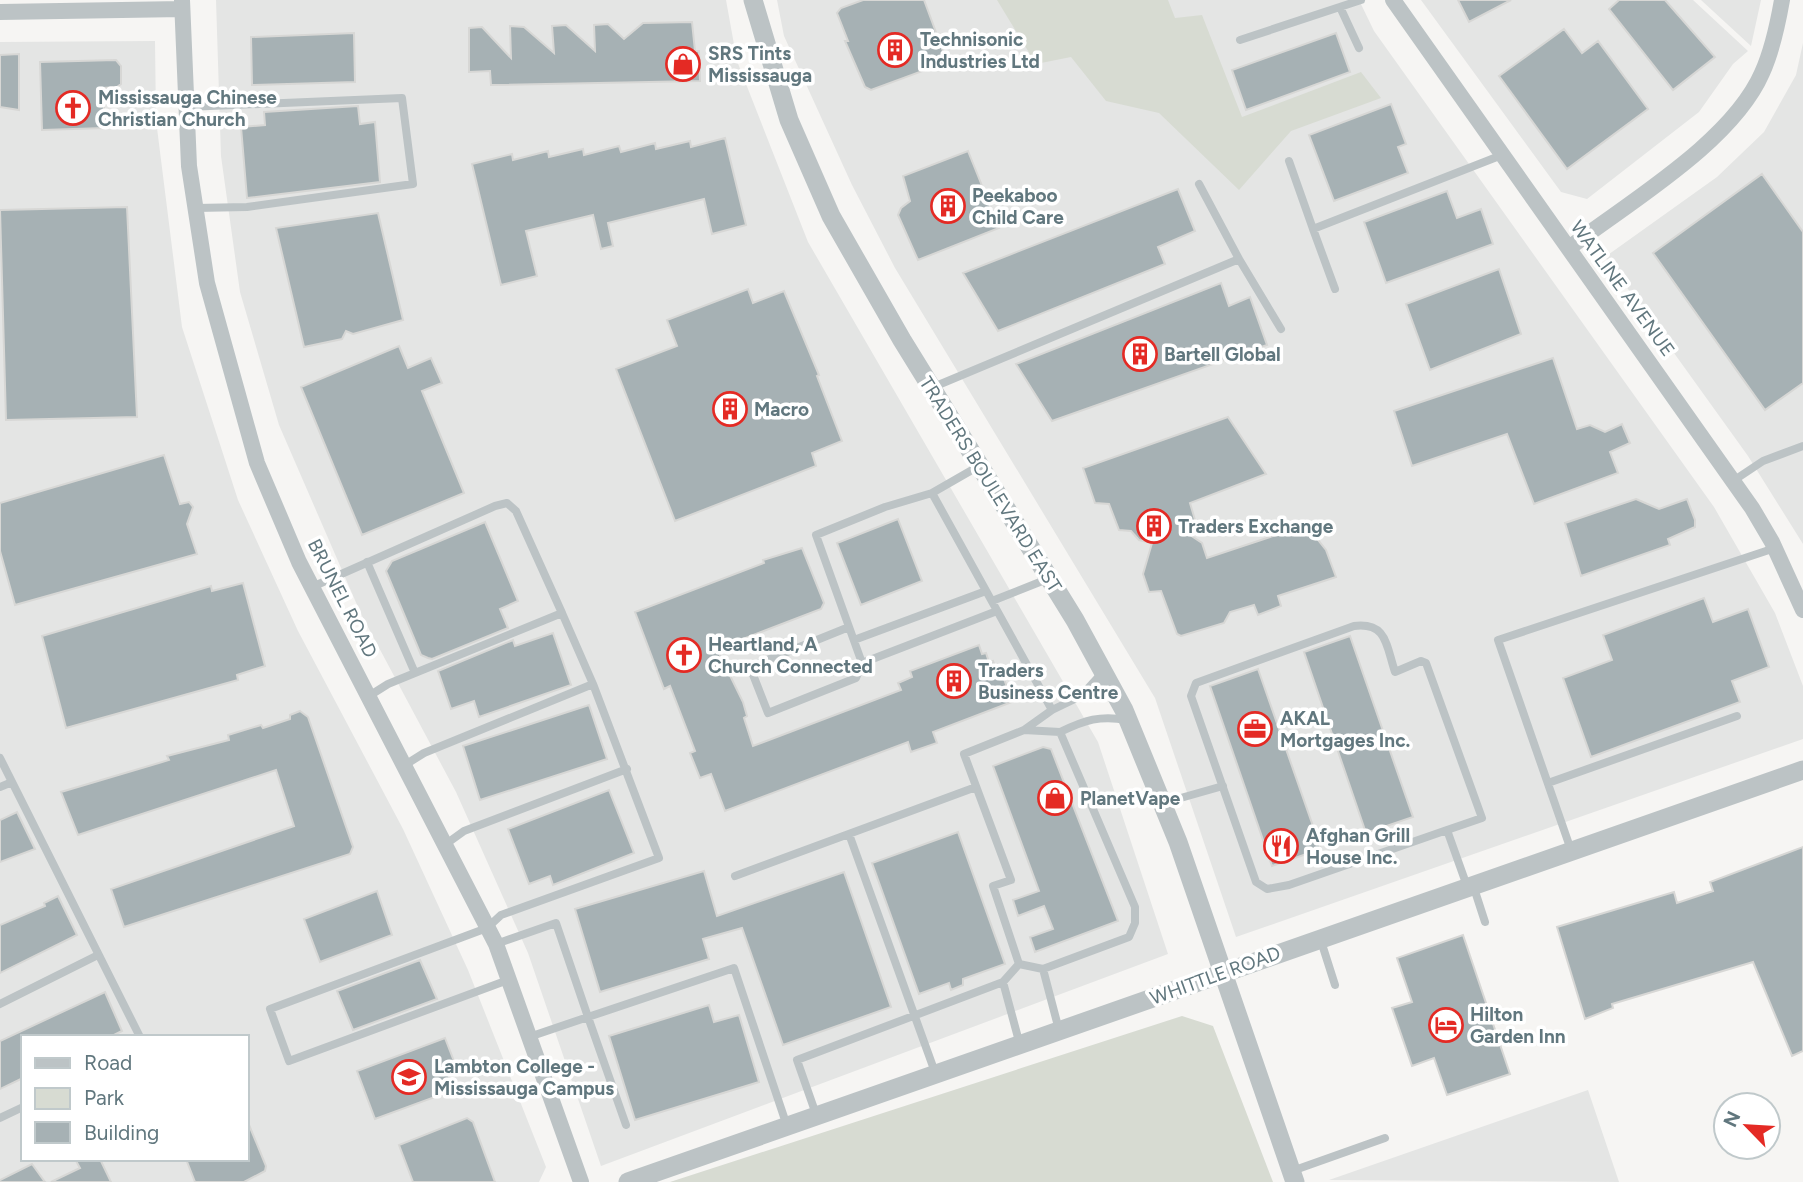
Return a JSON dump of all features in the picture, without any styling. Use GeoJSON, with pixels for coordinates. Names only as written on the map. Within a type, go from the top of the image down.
{"type":"FeatureCollection","features":[{"type":"Feature","properties":{"kind":"street","name":"TRADERS BOULEVARD EAST"},"geometry":{"type":"LineString","coordinates":[[753,0],[775,80],[812,178],[849,252],[1050,578],[1128,720],[1163,803],[1293,1176]]}},
{"type":"Feature","properties":{"kind":"street","name":"WATLINE AVENUE"},"geometry":{"type":"LineString","coordinates":[[1393,0],[1733,481],[1775,548],[1803,610]]}},
{"type":"Feature","properties":{"kind":"street"},"geometry":{"type":"LineString","coordinates":[[1569,247],[1719,135],[1744,104],[1763,72],[1782,0]]}},
{"type":"Feature","properties":{"kind":"street"},"geometry":{"type":"LineString","coordinates":[[0,12],[182,4]]}},
{"type":"Feature","properties":{"kind":"street","name":"BRUNEL ROAD"},"geometry":{"type":"LineString","coordinates":[[182,4],[189,166],[207,283],[257,463],[312,587],[496,944],[581,1182]]}},
{"type":"Feature","properties":{"kind":"street","name":"WHITTLE ROAD"},"geometry":{"type":"LineString","coordinates":[[628,1182],[1320,937],[1803,770]]}},
{"type":"Feature","properties":{"kind":"lane"},"geometry":{"type":"LineString","coordinates":[[1240,40],[1361,0]]}},
{"type":"Feature","properties":{"kind":"lane"},"geometry":{"type":"LineString","coordinates":[[1340,7],[1359,48]]}},
{"type":"Feature","properties":{"kind":"lane"},"geometry":{"type":"LineString","coordinates":[[187,107],[402,98],[412,184],[247,207],[196,208]]}},
{"type":"Feature","properties":{"kind":"lane"},"geometry":{"type":"LineString","coordinates":[[1313,229],[1502,155]]}},
{"type":"Feature","properties":{"kind":"lane"},"geometry":{"type":"LineString","coordinates":[[1289,161],[1335,289]]}},
{"type":"Feature","properties":{"kind":"lane"},"geometry":{"type":"LineString","coordinates":[[1199,184],[1239,259],[1282,329]]}},
{"type":"Feature","properties":{"kind":"lane"},"geometry":{"type":"LineString","coordinates":[[931,387],[1239,259]]}},
{"type":"Feature","properties":{"kind":"lane"},"geometry":{"type":"LineString","coordinates":[[1733,481],[1763,461],[1803,446]]}},
{"type":"Feature","properties":{"kind":"lane"},"geometry":{"type":"LineString","coordinates":[[849,627],[750,667],[768,713],[856,678],[862,663],[816,535],[885,507],[932,493],[981,465]]}},
{"type":"Feature","properties":{"kind":"lane"},"geometry":{"type":"LineString","coordinates":[[932,493],[1052,710]]}},
{"type":"Feature","properties":{"kind":"lane"},"geometry":{"type":"LineString","coordinates":[[312,587],[507,503],[516,510],[593,684],[659,858],[501,915],[487,928],[270,1009],[289,1061],[508,980]]}},
{"type":"Feature","properties":{"kind":"lane"},"geometry":{"type":"LineString","coordinates":[[1571,850],[1498,640],[1775,548]]}},
{"type":"Feature","properties":{"kind":"lane"},"geometry":{"type":"LineString","coordinates":[[367,562],[415,673]]}},
{"type":"Feature","properties":{"kind":"lane"},"geometry":{"type":"LineString","coordinates":[[992,601],[1050,578]]}},
{"type":"Feature","properties":{"kind":"lane"},"geometry":{"type":"LineString","coordinates":[[854,640],[986,591]]}},
{"type":"Feature","properties":{"kind":"lane"},"geometry":{"type":"LineString","coordinates":[[862,663],[997,611]]}},
{"type":"Feature","properties":{"kind":"lane"},"geometry":{"type":"LineString","coordinates":[[369,696],[415,673],[562,613]]}},
{"type":"Feature","properties":{"kind":"lane"},"geometry":{"type":"LineString","coordinates":[[1370,624],[1381,631],[1395,672],[1421,661],[1426,663],[1482,818],[1447,831],[1289,885],[1267,889],[1256,882],[1191,696],[1196,683],[1353,626],[1370,624]]}},
{"type":"Feature","properties":{"kind":"lane"},"geometry":{"type":"LineString","coordinates":[[1019,964],[993,886],[1011,880],[964,754],[1024,730],[1052,710],[1081,696],[1103,672]]}},
{"type":"Feature","properties":{"kind":"lane"},"geometry":{"type":"LineString","coordinates":[[405,765],[424,753],[593,684]]}},
{"type":"Feature","properties":{"kind":"lane"},"geometry":{"type":"LineString","coordinates":[[1024,730],[1060,732],[1088,719],[1105,716],[1128,720]]}},
{"type":"Feature","properties":{"kind":"lane"},"geometry":{"type":"LineString","coordinates":[[1548,783],[1737,716]]}},
{"type":"Feature","properties":{"kind":"lane"},"geometry":{"type":"LineString","coordinates":[[1019,964],[1043,969],[1129,937],[1135,923],[1135,907],[1060,732]]}},
{"type":"Feature","properties":{"kind":"lane"},"geometry":{"type":"LineString","coordinates":[[0,758],[139,1035]]}},
{"type":"Feature","properties":{"kind":"lane"},"geometry":{"type":"LineString","coordinates":[[446,844],[464,831],[626,769]]}},
{"type":"Feature","properties":{"kind":"lane"},"geometry":{"type":"LineString","coordinates":[[0,787],[12,782]]}},
{"type":"Feature","properties":{"kind":"lane"},"geometry":{"type":"LineString","coordinates":[[1163,803],[1223,786]]}},
{"type":"Feature","properties":{"kind":"lane"},"geometry":{"type":"LineString","coordinates":[[735,876],[976,787]]}},
{"type":"Feature","properties":{"kind":"lane"},"geometry":{"type":"LineString","coordinates":[[1447,831],[1485,922]]}},
{"type":"Feature","properties":{"kind":"lane"},"geometry":{"type":"LineString","coordinates":[[849,834],[936,1075]]}},
{"type":"Feature","properties":{"kind":"lane"},"geometry":{"type":"LineString","coordinates":[[496,944],[556,923],[626,1125]]}},
{"type":"Feature","properties":{"kind":"lane"},"geometry":{"type":"LineString","coordinates":[[1320,937],[1335,985]]}},
{"type":"Feature","properties":{"kind":"lane"},"geometry":{"type":"LineString","coordinates":[[0,1004],[98,955]]}},
{"type":"Feature","properties":{"kind":"lane"},"geometry":{"type":"LineString","coordinates":[[817,1116],[797,1059],[1003,982],[1019,964]]}},
{"type":"Feature","properties":{"kind":"lane"},"geometry":{"type":"LineString","coordinates":[[529,1037],[734,968],[787,1127]]}},
{"type":"Feature","properties":{"kind":"lane"},"geometry":{"type":"LineString","coordinates":[[1043,969],[1059,1030]]}},
{"type":"Feature","properties":{"kind":"lane"},"geometry":{"type":"LineString","coordinates":[[1003,982],[1020,1045]]}},
{"type":"Feature","properties":{"kind":"lane"},"geometry":{"type":"LineString","coordinates":[[0,1118],[21,1108]]}},
{"type":"Feature","properties":{"kind":"lane"},"geometry":{"type":"LineString","coordinates":[[1293,1176],[1385,1138]]}},
{"type":"Feature","properties":{"kind":"shaded area"},"geometry":{"type":"Polygon","coordinates":[[[216,0],[726,0],[737,61],[808,242],[1098,742],[1168,954],[601,1166],[528,953],[456,792],[361,614],[279,425],[240,292],[221,156],[216,0]]]}},
{"type":"Feature","properties":{"kind":"shaded area"},"geometry":{"type":"Polygon","coordinates":[[[777,0],[1359,0],[1374,31],[1714,507],[1775,613],[1803,686],[1803,739],[1236,937],[1155,698],[895,268],[852,185],[784,36],[777,0]]]}},
{"type":"Feature","properties":{"kind":"shaded area"},"geometry":{"type":"Polygon","coordinates":[[[1421,0],[1693,0],[1748,51],[1733,64],[1699,112],[1587,199],[1561,192],[1421,0]]]}},
{"type":"Feature","properties":{"kind":"shaded area"},"geometry":{"type":"Polygon","coordinates":[[[1701,0],[1761,0],[1751,46],[1701,0]]]}},
{"type":"Feature","properties":{"kind":"shaded area"},"geometry":{"type":"Polygon","coordinates":[[[155,41],[156,120],[182,327],[238,500],[298,631],[403,829],[468,970],[546,1167],[539,1182],[0,1182],[0,42],[155,41]]]}},
{"type":"Feature","properties":{"kind":"shaded area"},"geometry":{"type":"Polygon","coordinates":[[[1803,43],[1803,544],[1748,456],[1605,257],[1717,177],[1764,132],[1796,75],[1803,43]]]}},
{"type":"Feature","properties":{"kind":"shaded area"},"geometry":{"type":"Polygon","coordinates":[[[1588,1090],[1619,1182],[1329,1180],[1588,1090]]]}},
{"type":"Feature","properties":{"kind":"green space"},"geometry":{"type":"Polygon","coordinates":[[[997,0],[1168,0],[1175,18],[1202,15],[1242,117],[1361,72],[1381,98],[1291,131],[1239,190],[1159,113],[1106,101],[1071,57],[1036,64],[997,0]]]}},
{"type":"Feature","properties":{"kind":"green space"},"geometry":{"type":"Polygon","coordinates":[[[1182,1016],[1213,1026],[1273,1182],[670,1182],[1182,1016]]]}},
{"type":"Feature","properties":{"kind":"building","name":"Technisonic Industries Ltd"},"geometry":{"type":"Polygon","coordinates":[[[863,0],[924,0],[947,62],[871,90],[865,87],[845,41],[848,41],[837,13],[841,8],[863,0]]]}},
{"type":"Feature","properties":{"kind":"building"},"geometry":{"type":"Polygon","coordinates":[[[1458,0],[1511,0],[1469,22],[1458,0]]]}},
{"type":"Feature","properties":{"kind":"building"},"geometry":{"type":"Polygon","coordinates":[[[1619,0],[1665,0],[1715,57],[1673,90],[1609,9],[1619,0]]]}},
{"type":"Feature","properties":{"kind":"building"},"geometry":{"type":"Polygon","coordinates":[[[692,22],[695,51],[699,51],[700,81],[491,85],[490,71],[469,72],[469,28],[482,27],[511,58],[510,26],[524,27],[554,53],[552,26],[566,25],[595,51],[594,25],[608,24],[624,39],[643,23],[692,22]]]}},
{"type":"Feature","properties":{"kind":"building"},"geometry":{"type":"Polygon","coordinates":[[[1564,29],[1582,53],[1598,41],[1648,109],[1567,169],[1499,76],[1564,29]]]}},
{"type":"Feature","properties":{"kind":"building"},"geometry":{"type":"Polygon","coordinates":[[[354,33],[355,82],[252,85],[251,37],[354,33]]]}},
{"type":"Feature","properties":{"kind":"building"},"geometry":{"type":"Polygon","coordinates":[[[1336,33],[1350,72],[1246,110],[1232,70],[1336,33]]]}},
{"type":"Feature","properties":{"kind":"building"},"geometry":{"type":"Polygon","coordinates":[[[19,54],[19,110],[0,107],[0,55],[19,54]]]}},
{"type":"Feature","properties":{"kind":"building","name":"Mississauga Chinese Christian Church"},"geometry":{"type":"Polygon","coordinates":[[[116,60],[121,66],[121,84],[103,88],[105,128],[42,130],[40,62],[116,60]]]}},
{"type":"Feature","properties":{"kind":"building"},"geometry":{"type":"Polygon","coordinates":[[[1391,104],[1406,144],[1398,147],[1408,173],[1334,201],[1309,135],[1391,104]]]}},
{"type":"Feature","properties":{"kind":"building"},"geometry":{"type":"Polygon","coordinates":[[[358,106],[360,124],[375,122],[380,182],[247,198],[241,127],[265,125],[264,112],[358,106]]]}},
{"type":"Feature","properties":{"kind":"building"},"geometry":{"type":"Polygon","coordinates":[[[725,138],[746,225],[712,234],[704,199],[608,223],[613,246],[601,249],[593,215],[526,231],[537,276],[501,285],[472,164],[512,154],[513,160],[548,151],[549,157],[583,149],[584,155],[619,146],[621,152],[655,143],[656,149],[690,141],[691,147],[725,138]]]}},
{"type":"Feature","properties":{"kind":"building","name":"Peekaboo Child Care"},"geometry":{"type":"Polygon","coordinates":[[[968,151],[999,228],[918,260],[898,215],[901,208],[910,201],[903,176],[968,151]]]}},
{"type":"Feature","properties":{"kind":"building"},"geometry":{"type":"Polygon","coordinates":[[[1762,174],[1803,232],[1803,383],[1765,410],[1653,253],[1762,174]]]}},
{"type":"Feature","properties":{"kind":"building"},"geometry":{"type":"Polygon","coordinates":[[[1178,189],[1195,231],[1158,247],[1165,264],[998,331],[963,273],[1178,189]]]}},
{"type":"Feature","properties":{"kind":"building"},"geometry":{"type":"Polygon","coordinates":[[[1447,191],[1457,218],[1481,209],[1493,244],[1386,283],[1364,222],[1447,191]]]}},
{"type":"Feature","properties":{"kind":"building"},"geometry":{"type":"Polygon","coordinates":[[[127,207],[137,417],[6,420],[0,210],[127,207]]]}},
{"type":"Feature","properties":{"kind":"building"},"geometry":{"type":"Polygon","coordinates":[[[378,213],[403,320],[353,334],[346,331],[342,339],[304,347],[276,228],[378,213]]]}},
{"type":"Feature","properties":{"kind":"building"},"geometry":{"type":"Polygon","coordinates":[[[1499,269],[1521,334],[1430,370],[1406,304],[1499,269]]]}},
{"type":"Feature","properties":{"kind":"building","name":"Bartell Global"},"geometry":{"type":"Polygon","coordinates":[[[1221,283],[1229,306],[1250,297],[1267,345],[1052,421],[1016,364],[1221,283]]]}},
{"type":"Feature","properties":{"kind":"building","name":"Macro"},"geometry":{"type":"Polygon","coordinates":[[[748,289],[753,303],[784,291],[819,375],[817,376],[842,441],[812,453],[816,466],[675,521],[616,369],[677,346],[667,320],[748,289]]]}},
{"type":"Feature","properties":{"kind":"building"},"geometry":{"type":"Polygon","coordinates":[[[399,346],[408,368],[431,358],[442,383],[422,391],[464,493],[362,535],[301,387],[399,346]]]}},
{"type":"Feature","properties":{"kind":"building"},"geometry":{"type":"Polygon","coordinates":[[[1553,358],[1577,429],[1590,425],[1605,432],[1622,424],[1630,443],[1610,452],[1618,473],[1534,504],[1507,434],[1412,466],[1394,411],[1553,358]]]}},
{"type":"Feature","properties":{"kind":"building","name":"Traders Exchange"},"geometry":{"type":"Polygon","coordinates":[[[1228,417],[1266,474],[1190,503],[1195,520],[1187,533],[1202,543],[1207,558],[1306,525],[1326,550],[1336,577],[1278,596],[1281,606],[1258,615],[1254,605],[1230,612],[1224,623],[1181,636],[1177,634],[1161,591],[1149,592],[1143,574],[1152,543],[1139,540],[1131,531],[1119,530],[1109,504],[1095,503],[1083,468],[1228,417]]]}},
{"type":"Feature","properties":{"kind":"building"},"geometry":{"type":"Polygon","coordinates":[[[164,455],[180,504],[189,502],[193,507],[187,524],[197,554],[15,605],[0,551],[0,503],[164,455]]]}},
{"type":"Feature","properties":{"kind":"building"},"geometry":{"type":"Polygon","coordinates":[[[1636,499],[1659,509],[1687,499],[1695,527],[1668,539],[1670,545],[1581,576],[1565,523],[1636,499]]]}},
{"type":"Feature","properties":{"kind":"building"},"geometry":{"type":"Polygon","coordinates":[[[898,519],[922,581],[861,605],[837,543],[898,519]]]}},
{"type":"Feature","properties":{"kind":"building"},"geometry":{"type":"Polygon","coordinates":[[[485,522],[518,601],[500,609],[508,628],[432,659],[421,655],[386,571],[392,561],[485,522]]]}},
{"type":"Feature","properties":{"kind":"building","name":"Traders Business Centre"},"geometry":{"type":"Polygon","coordinates":[[[802,548],[824,603],[821,609],[717,649],[743,702],[747,716],[744,718],[753,746],[901,690],[898,683],[912,677],[910,671],[979,645],[989,662],[993,661],[996,669],[1000,668],[1007,687],[1012,686],[1017,700],[933,732],[937,743],[911,752],[908,742],[725,811],[711,774],[700,778],[690,753],[695,751],[670,686],[664,689],[635,612],[764,563],[763,560],[802,548]]]}},
{"type":"Feature","properties":{"kind":"building"},"geometry":{"type":"Polygon","coordinates":[[[243,583],[265,666],[237,675],[238,680],[66,728],[42,636],[211,586],[212,591],[243,583]]]}},
{"type":"Feature","properties":{"kind":"building"},"geometry":{"type":"Polygon","coordinates":[[[1704,598],[1713,622],[1748,609],[1769,667],[1732,681],[1740,702],[1591,757],[1563,678],[1612,660],[1603,635],[1704,598]]]}},
{"type":"Feature","properties":{"kind":"building"},"geometry":{"type":"Polygon","coordinates":[[[553,633],[571,685],[479,717],[474,701],[451,709],[438,671],[513,640],[515,646],[553,633]]]}},
{"type":"Feature","properties":{"kind":"building"},"geometry":{"type":"Polygon","coordinates":[[[1350,636],[1413,817],[1366,833],[1304,652],[1350,636]]]}},
{"type":"Feature","properties":{"kind":"building"},"geometry":{"type":"Polygon","coordinates":[[[1258,669],[1321,849],[1272,866],[1210,686],[1258,669]]]}},
{"type":"Feature","properties":{"kind":"building"},"geometry":{"type":"Polygon","coordinates":[[[589,705],[607,759],[480,800],[463,746],[589,705]]]}},
{"type":"Feature","properties":{"kind":"building"},"geometry":{"type":"Polygon","coordinates":[[[300,711],[308,717],[353,847],[350,854],[124,927],[111,889],[294,826],[276,770],[78,835],[61,792],[169,760],[167,756],[229,740],[228,735],[290,719],[290,715],[300,711]]]}},
{"type":"Feature","properties":{"kind":"building"},"geometry":{"type":"Polygon","coordinates":[[[1043,747],[1051,749],[1118,921],[1035,952],[1030,937],[1053,929],[1044,906],[1018,916],[1013,900],[1039,891],[993,766],[1043,747]]]}},
{"type":"Feature","properties":{"kind":"building"},"geometry":{"type":"Polygon","coordinates":[[[609,790],[634,853],[553,885],[550,876],[529,884],[508,829],[609,790]]]}},
{"type":"Feature","properties":{"kind":"building"},"geometry":{"type":"Polygon","coordinates":[[[17,812],[35,849],[0,862],[0,820],[17,812]]]}},
{"type":"Feature","properties":{"kind":"building"},"geometry":{"type":"Polygon","coordinates":[[[958,832],[1005,964],[963,979],[963,985],[951,990],[949,983],[919,994],[872,863],[958,832]]]}},
{"type":"Feature","properties":{"kind":"building"},"geometry":{"type":"Polygon","coordinates":[[[1803,847],[1803,1051],[1792,1056],[1753,962],[1612,1004],[1613,1008],[1585,1019],[1557,927],[1674,892],[1677,903],[1713,891],[1710,882],[1803,847]]]}},
{"type":"Feature","properties":{"kind":"building"},"geometry":{"type":"Polygon","coordinates":[[[704,871],[717,916],[844,872],[891,1007],[783,1045],[742,928],[703,939],[709,959],[600,992],[575,909],[704,871]]]}},
{"type":"Feature","properties":{"kind":"building"},"geometry":{"type":"Polygon","coordinates":[[[377,891],[392,935],[320,962],[304,919],[377,891]]]}},
{"type":"Feature","properties":{"kind":"building"},"geometry":{"type":"Polygon","coordinates":[[[58,896],[77,935],[0,973],[0,925],[45,906],[44,903],[58,896]]]}},
{"type":"Feature","properties":{"kind":"building","name":"Hilton Garden Inn"},"geometry":{"type":"Polygon","coordinates":[[[1463,935],[1510,1074],[1447,1095],[1434,1058],[1412,1066],[1392,1008],[1412,1002],[1397,958],[1463,935]]]}},
{"type":"Feature","properties":{"kind":"building"},"geometry":{"type":"Polygon","coordinates":[[[420,960],[437,999],[353,1030],[337,991],[420,960]]]}},
{"type":"Feature","properties":{"kind":"building"},"geometry":{"type":"Polygon","coordinates":[[[105,992],[122,1031],[114,1035],[21,1035],[21,1079],[0,1089],[0,1041],[105,992]]]}},
{"type":"Feature","properties":{"kind":"building"},"geometry":{"type":"Polygon","coordinates":[[[709,1005],[714,1022],[739,1015],[759,1082],[635,1120],[609,1036],[709,1005]]]}},
{"type":"Feature","properties":{"kind":"building"},"geometry":{"type":"Polygon","coordinates":[[[445,1038],[457,1069],[448,1073],[454,1090],[375,1119],[357,1071],[445,1038]]]}},
{"type":"Feature","properties":{"kind":"building"},"geometry":{"type":"Polygon","coordinates":[[[467,1118],[473,1122],[495,1182],[413,1182],[399,1145],[467,1118]]]}},
{"type":"Feature","properties":{"kind":"building"},"geometry":{"type":"Polygon","coordinates":[[[248,1122],[266,1166],[265,1171],[244,1182],[195,1182],[187,1161],[248,1161],[248,1122]]]}},
{"type":"Feature","properties":{"kind":"building"},"geometry":{"type":"Polygon","coordinates":[[[76,1161],[101,1161],[111,1182],[51,1182],[80,1168],[76,1161]]]}},
{"type":"Feature","properties":{"kind":"building"},"geometry":{"type":"Polygon","coordinates":[[[32,1164],[45,1182],[0,1182],[0,1180],[32,1164]]]}},
{"type":"Feature","properties":{"kind":"place","name":"Technisonic Industries Ltd"},"geometry":{"type":"Point","coordinates":[895,50]}},
{"type":"Feature","properties":{"kind":"place","name":"SRS Tints Mississauga"},"geometry":{"type":"Point","coordinates":[683,64]}},
{"type":"Feature","properties":{"kind":"place","name":"Mississauga Chinese Christian Church"},"geometry":{"type":"Point","coordinates":[73,108]}},
{"type":"Feature","properties":{"kind":"place","name":"Peekaboo Child Care"},"geometry":{"type":"Point","coordinates":[948,206]}},
{"type":"Feature","properties":{"kind":"place","name":"Bartell Global"},"geometry":{"type":"Point","coordinates":[1140,354]}},
{"type":"Feature","properties":{"kind":"place","name":"Macro"},"geometry":{"type":"Point","coordinates":[730,409]}},
{"type":"Feature","properties":{"kind":"place","name":"Traders Exchange"},"geometry":{"type":"Point","coordinates":[1154,526]}},
{"type":"Feature","properties":{"kind":"place","name":"Heartland, A Church Connected"},"geometry":{"type":"Point","coordinates":[684,655]}},
{"type":"Feature","properties":{"kind":"place","name":"Traders Business Centre"},"geometry":{"type":"Point","coordinates":[954,681]}},
{"type":"Feature","properties":{"kind":"place","name":"AKAL Mortgages Inc."},"geometry":{"type":"Point","coordinates":[1255,729]}},
{"type":"Feature","properties":{"kind":"place","name":"PlanetVape"},"geometry":{"type":"Point","coordinates":[1055,798]}},
{"type":"Feature","properties":{"kind":"place","name":"Afghan Grill House Inc."},"geometry":{"type":"Point","coordinates":[1281,846]}},
{"type":"Feature","properties":{"kind":"place","name":"Hilton Garden Inn"},"geometry":{"type":"Point","coordinates":[1446,1025]}},
{"type":"Feature","properties":{"kind":"place","name":"Lambton College - Mississauga Campus"},"geometry":{"type":"Point","coordinates":[409,1077]}}]}
